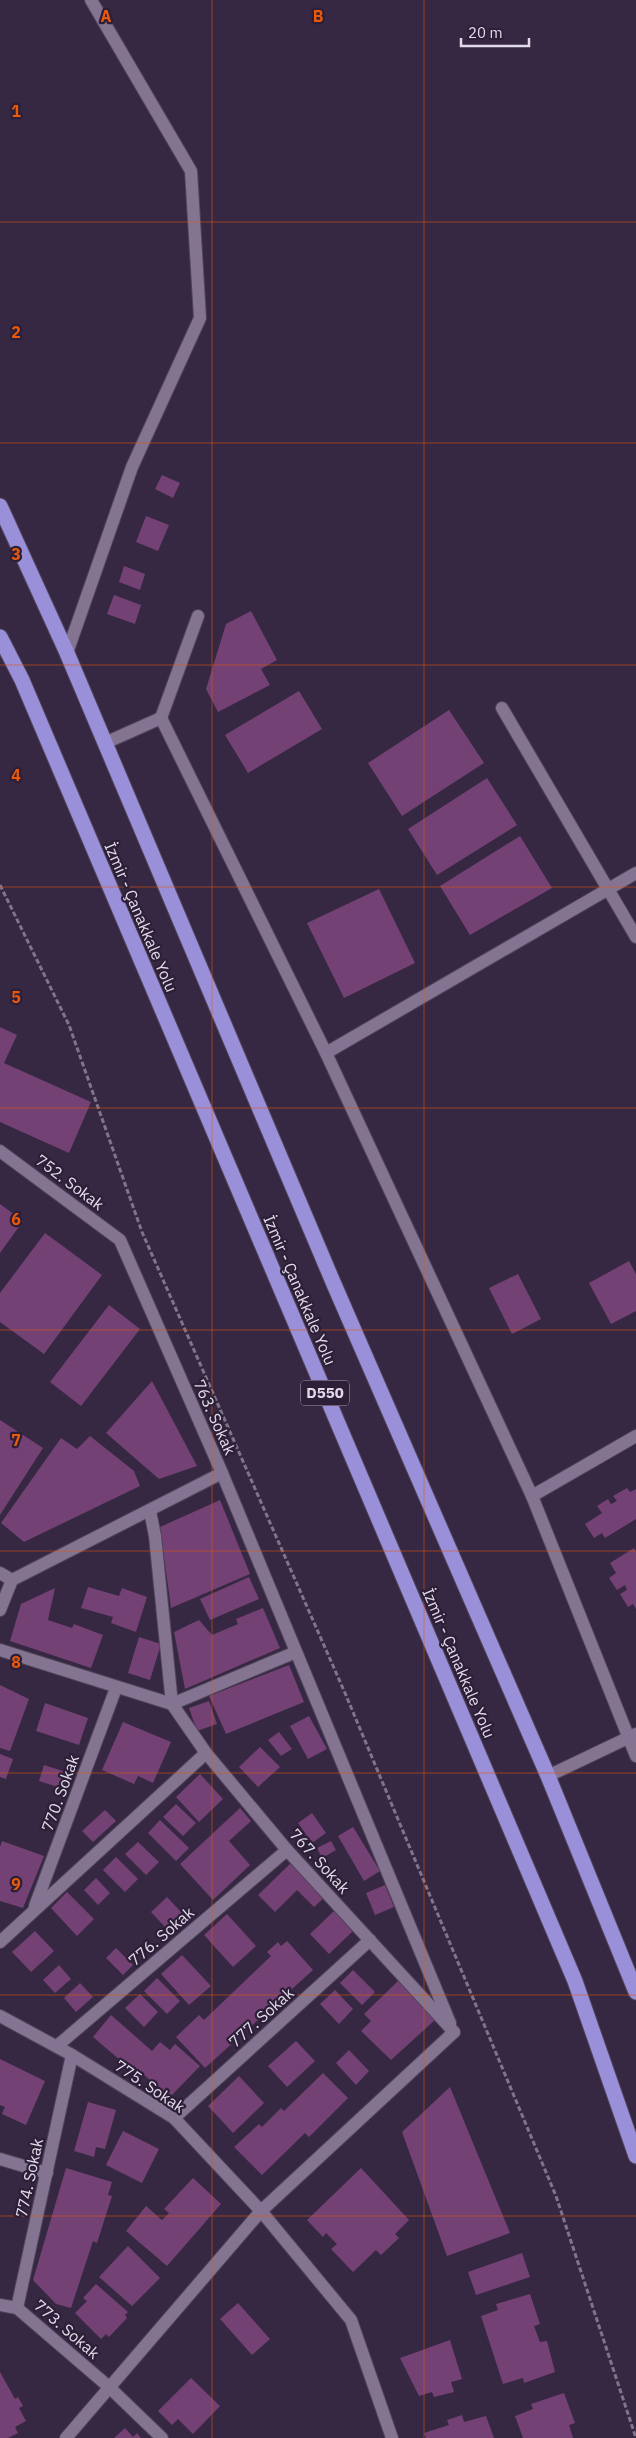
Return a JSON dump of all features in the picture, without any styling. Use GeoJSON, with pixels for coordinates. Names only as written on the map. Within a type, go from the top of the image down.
{"type":"FeatureCollection","features":[{"type":"Feature","properties":{"kind":"highway","name":"İzmir - Çanakkale Yolu"},"geometry":{"type":"LineString","coordinates":[[0,506],[67,653],[333,1282],[548,1776],[636,1992]]}},
{"type":"Feature","properties":{"kind":"highway","name":"İzmir - Çanakkale Yolu"},"geometry":{"type":"LineString","coordinates":[[0,637],[22,680],[575,1981],[636,2156]]}},
{"type":"Feature","properties":{"kind":"street"},"geometry":{"type":"LineString","coordinates":[[67,653],[132,467],[200,318],[191,170],[91,0]]}},
{"type":"Feature","properties":{"kind":"street"},"geometry":{"type":"LineString","coordinates":[[105,743],[161,718],[198,616]]}},
{"type":"Feature","properties":{"kind":"street"},"geometry":{"type":"LineString","coordinates":[[502,708],[636,937]]}},
{"type":"Feature","properties":{"kind":"street"},"geometry":{"type":"LineString","coordinates":[[161,718],[326,1053],[532,1496],[632,1736],[636,1756]]}},
{"type":"Feature","properties":{"kind":"street"},"geometry":{"type":"LineString","coordinates":[[326,1053],[636,873]]}},
{"type":"Feature","properties":{"kind":"street","name":"752. Sokak"},"geometry":{"type":"LineString","coordinates":[[0,1151],[120,1240]]}},
{"type":"Feature","properties":{"kind":"street","name":"763. Sokak"},"geometry":{"type":"LineString","coordinates":[[12,1580],[150,1511],[222,1472],[120,1240]]}},
{"type":"Feature","properties":{"kind":"street"},"geometry":{"type":"LineString","coordinates":[[532,1496],[636,1436]]}},
{"type":"Feature","properties":{"kind":"street"},"geometry":{"type":"LineString","coordinates":[[66,2438],[260,2211],[454,2032],[222,1472]]}},
{"type":"Feature","properties":{"kind":"street","name":"767. Sokak"},"geometry":{"type":"LineString","coordinates":[[150,1511],[155,1536],[172,1704],[206,1753],[286,1850],[454,2032]]}},
{"type":"Feature","properties":{"kind":"street"},"geometry":{"type":"LineString","coordinates":[[0,1573],[12,1580],[0,1610]]}},
{"type":"Feature","properties":{"kind":"street"},"geometry":{"type":"LineString","coordinates":[[0,1650],[116,1688],[172,1704],[296,1652]]}},
{"type":"Feature","properties":{"kind":"street","name":"770. Sokak"},"geometry":{"type":"LineString","coordinates":[[34,1909],[116,1688]]}},
{"type":"Feature","properties":{"kind":"street"},"geometry":{"type":"LineString","coordinates":[[548,1776],[632,1736]]}},
{"type":"Feature","properties":{"kind":"street","name":"770. Sokak"},"geometry":{"type":"LineString","coordinates":[[0,1942],[206,1753]]}},
{"type":"Feature","properties":{"kind":"street","name":"776. Sokak"},"geometry":{"type":"LineString","coordinates":[[57,2046],[286,1850]]}},
{"type":"Feature","properties":{"kind":"street","name":"777. Sokak"},"geometry":{"type":"LineString","coordinates":[[174,2118],[370,1940]]}},
{"type":"Feature","properties":{"kind":"street","name":"775. Sokak"},"geometry":{"type":"LineString","coordinates":[[0,2016],[57,2046],[174,2118],[260,2211],[351,2320],[392,2438]]}},
{"type":"Feature","properties":{"kind":"street","name":"774. Sokak"},"geometry":{"type":"LineString","coordinates":[[18,2308],[72,2055]]}},
{"type":"Feature","properties":{"kind":"street"},"geometry":{"type":"LineString","coordinates":[[0,2159],[47,2173]]}},
{"type":"Feature","properties":{"kind":"street","name":"773. Sokak"},"geometry":{"type":"LineString","coordinates":[[0,2306],[18,2308],[109,2387],[162,2438]]}},
{"type":"Feature","properties":{"kind":"path"},"geometry":{"type":"LineString","coordinates":[[0,885],[69,1025],[142,1232],[345,1692],[556,2196],[636,2438]]}},
{"type":"Feature","properties":{"kind":"building"},"geometry":{"type":"Polygon","coordinates":[[[162,475],[180,483],[173,498],[155,489],[162,475]]]}},
{"type":"Feature","properties":{"kind":"building"},"geometry":{"type":"Polygon","coordinates":[[[146,516],[169,525],[158,551],[136,542],[146,516]]]}},
{"type":"Feature","properties":{"kind":"building"},"geometry":{"type":"Polygon","coordinates":[[[124,566],[145,574],[140,590],[119,582],[124,566]]]}},
{"type":"Feature","properties":{"kind":"building"},"geometry":{"type":"Polygon","coordinates":[[[114,595],[141,605],[135,624],[107,614],[114,595]]]}},
{"type":"Feature","properties":{"kind":"building"},"geometry":{"type":"Polygon","coordinates":[[[251,611],[277,660],[261,669],[270,685],[218,712],[206,689],[226,624],[251,611]]]}},
{"type":"Feature","properties":{"kind":"building"},"geometry":{"type":"Polygon","coordinates":[[[299,691],[322,729],[248,773],[225,735],[299,691]]]}},
{"type":"Feature","properties":{"kind":"building"},"geometry":{"type":"Polygon","coordinates":[[[449,710],[484,763],[402,816],[368,763],[449,710]]]}},
{"type":"Feature","properties":{"kind":"building"},"geometry":{"type":"Polygon","coordinates":[[[487,778],[517,825],[437,875],[408,829],[487,778]]]}},
{"type":"Feature","properties":{"kind":"building"},"geometry":{"type":"Polygon","coordinates":[[[520,836],[552,888],[470,935],[440,886],[520,836]]]}},
{"type":"Feature","properties":{"kind":"building"},"geometry":{"type":"Polygon","coordinates":[[[379,889],[415,963],[344,998],[307,923],[379,889]]]}},
{"type":"Feature","properties":{"kind":"building"},"geometry":{"type":"Polygon","coordinates":[[[0,1027],[17,1035],[4,1063],[91,1102],[69,1153],[0,1122],[0,1027]]]}},
{"type":"Feature","properties":{"kind":"building"},"geometry":{"type":"Polygon","coordinates":[[[0,1204],[23,1221],[0,1253],[0,1204]]]}},
{"type":"Feature","properties":{"kind":"building"},"geometry":{"type":"Polygon","coordinates":[[[45,1233],[102,1275],[44,1354],[0,1322],[0,1293],[45,1233]]]}},
{"type":"Feature","properties":{"kind":"building"},"geometry":{"type":"Polygon","coordinates":[[[629,1261],[636,1274],[636,1311],[611,1324],[589,1283],[629,1261]]]}},
{"type":"Feature","properties":{"kind":"building"},"geometry":{"type":"Polygon","coordinates":[[[518,1274],[541,1319],[512,1334],[489,1288],[518,1274]]]}},
{"type":"Feature","properties":{"kind":"building"},"geometry":{"type":"Polygon","coordinates":[[[109,1305],[140,1329],[81,1406],[50,1382],[109,1305]]]}},
{"type":"Feature","properties":{"kind":"building"},"geometry":{"type":"Polygon","coordinates":[[[152,1381],[197,1466],[159,1479],[106,1433],[152,1381]]]}},
{"type":"Feature","properties":{"kind":"building"},"geometry":{"type":"Polygon","coordinates":[[[0,1420],[43,1448],[0,1515],[0,1420]]]}},
{"type":"Feature","properties":{"kind":"building"},"geometry":{"type":"Polygon","coordinates":[[[90,1436],[134,1471],[140,1486],[24,1542],[1,1523],[61,1438],[77,1449],[90,1436]]]}},
{"type":"Feature","properties":{"kind":"building"},"geometry":{"type":"Polygon","coordinates":[[[627,1488],[630,1492],[636,1489],[636,1519],[605,1538],[602,1533],[594,1538],[585,1524],[602,1513],[597,1506],[608,1499],[611,1504],[617,1501],[613,1496],[627,1488]]]}},
{"type":"Feature","properties":{"kind":"building"},"geometry":{"type":"Polygon","coordinates":[[[220,1500],[250,1574],[171,1608],[160,1527],[220,1500]]]}},
{"type":"Feature","properties":{"kind":"building"},"geometry":{"type":"Polygon","coordinates":[[[634,1548],[636,1552],[636,1609],[633,1604],[628,1607],[620,1594],[627,1590],[625,1585],[617,1590],[609,1578],[616,1573],[610,1563],[634,1548]]]}},
{"type":"Feature","properties":{"kind":"building"},"geometry":{"type":"Polygon","coordinates":[[[249,1577],[259,1599],[210,1620],[200,1599],[249,1577]]]}},
{"type":"Feature","properties":{"kind":"building"},"geometry":{"type":"Polygon","coordinates":[[[88,1587],[119,1596],[122,1588],[147,1597],[136,1632],[111,1623],[113,1617],[81,1608],[88,1587]]]}},
{"type":"Feature","properties":{"kind":"building"},"geometry":{"type":"Polygon","coordinates":[[[55,1588],[48,1620],[72,1628],[74,1624],[103,1635],[91,1668],[10,1641],[21,1604],[55,1588]]]}},
{"type":"Feature","properties":{"kind":"building"},"geometry":{"type":"Polygon","coordinates":[[[263,1608],[280,1648],[185,1689],[174,1632],[199,1620],[212,1635],[238,1624],[236,1619],[263,1608]]]}},
{"type":"Feature","properties":{"kind":"building"},"geometry":{"type":"Polygon","coordinates":[[[139,1637],[161,1644],[150,1680],[128,1673],[139,1637]]]}},
{"type":"Feature","properties":{"kind":"building"},"geometry":{"type":"Polygon","coordinates":[[[289,1665],[304,1702],[226,1734],[209,1696],[289,1665]]]}},
{"type":"Feature","properties":{"kind":"building"},"geometry":{"type":"Polygon","coordinates":[[[0,1685],[29,1699],[10,1751],[0,1748],[0,1685]]]}},
{"type":"Feature","properties":{"kind":"building"},"geometry":{"type":"Polygon","coordinates":[[[209,1701],[217,1724],[197,1731],[189,1708],[209,1701]]]}},
{"type":"Feature","properties":{"kind":"building"},"geometry":{"type":"Polygon","coordinates":[[[45,1703],[88,1718],[79,1745],[36,1731],[45,1703]]]}},
{"type":"Feature","properties":{"kind":"building"},"geometry":{"type":"Polygon","coordinates":[[[309,1716],[327,1749],[308,1759],[290,1726],[309,1716]]]}},
{"type":"Feature","properties":{"kind":"building"},"geometry":{"type":"Polygon","coordinates":[[[123,1722],[171,1742],[153,1783],[138,1776],[134,1784],[102,1770],[123,1722]]]}},
{"type":"Feature","properties":{"kind":"building"},"geometry":{"type":"Polygon","coordinates":[[[279,1732],[292,1749],[281,1756],[268,1740],[279,1732]]]}},
{"type":"Feature","properties":{"kind":"building"},"geometry":{"type":"Polygon","coordinates":[[[260,1747],[280,1767],[258,1787],[239,1767],[260,1747]]]}},
{"type":"Feature","properties":{"kind":"building"},"geometry":{"type":"Polygon","coordinates":[[[0,1754],[13,1759],[6,1779],[0,1777],[0,1754]]]}},
{"type":"Feature","properties":{"kind":"building"},"geometry":{"type":"Polygon","coordinates":[[[44,1765],[69,1773],[64,1789],[39,1781],[44,1765]]]}},
{"type":"Feature","properties":{"kind":"building"},"geometry":{"type":"Polygon","coordinates":[[[200,1774],[223,1799],[199,1822],[176,1797],[200,1774]]]}},
{"type":"Feature","properties":{"kind":"building"},"geometry":{"type":"Polygon","coordinates":[[[176,1804],[196,1823],[183,1836],[163,1817],[176,1804]]]}},
{"type":"Feature","properties":{"kind":"building"},"geometry":{"type":"Polygon","coordinates":[[[240,1808],[251,1821],[229,1841],[250,1865],[213,1900],[180,1864],[240,1808]]]}},
{"type":"Feature","properties":{"kind":"building"},"geometry":{"type":"Polygon","coordinates":[[[105,1810],[116,1821],[93,1842],[82,1831],[105,1810]]]}},
{"type":"Feature","properties":{"kind":"building"},"geometry":{"type":"Polygon","coordinates":[[[312,1813],[326,1833],[312,1843],[298,1823],[312,1813]]]}},
{"type":"Feature","properties":{"kind":"building"},"geometry":{"type":"Polygon","coordinates":[[[160,1820],[189,1848],[176,1861],[148,1833],[160,1820]]]}},
{"type":"Feature","properties":{"kind":"building"},"geometry":{"type":"Polygon","coordinates":[[[353,1827],[380,1871],[364,1881],[338,1836],[353,1827]]]}},
{"type":"Feature","properties":{"kind":"building"},"geometry":{"type":"Polygon","coordinates":[[[2,1841],[44,1856],[23,1908],[0,1901],[0,1847],[2,1841]]]}},
{"type":"Feature","properties":{"kind":"building"},"geometry":{"type":"Polygon","coordinates":[[[331,1841],[336,1850],[322,1858],[317,1848],[331,1841]]]}},
{"type":"Feature","properties":{"kind":"building"},"geometry":{"type":"Polygon","coordinates":[[[138,1842],[159,1862],[146,1875],[125,1854],[138,1842]]]}},
{"type":"Feature","properties":{"kind":"building"},"geometry":{"type":"Polygon","coordinates":[[[116,1857],[138,1879],[125,1892],[103,1870],[116,1857]]]}},
{"type":"Feature","properties":{"kind":"building"},"geometry":{"type":"Polygon","coordinates":[[[293,1861],[327,1895],[314,1907],[297,1890],[275,1912],[258,1895],[293,1861]]]}},
{"type":"Feature","properties":{"kind":"building"},"geometry":{"type":"Polygon","coordinates":[[[96,1878],[110,1893],[98,1905],[84,1890],[96,1878]]]}},
{"type":"Feature","properties":{"kind":"building"},"geometry":{"type":"Polygon","coordinates":[[[385,1885],[394,1907],[375,1915],[366,1893],[385,1885]]]}},
{"type":"Feature","properties":{"kind":"building"},"geometry":{"type":"Polygon","coordinates":[[[67,1892],[94,1919],[77,1936],[51,1908],[67,1892]]]}},
{"type":"Feature","properties":{"kind":"building"},"geometry":{"type":"Polygon","coordinates":[[[167,1897],[182,1913],[166,1928],[151,1912],[167,1897]]]}},
{"type":"Feature","properties":{"kind":"building"},"geometry":{"type":"Polygon","coordinates":[[[334,1911],[353,1931],[329,1954],[310,1934],[334,1911]]]}},
{"type":"Feature","properties":{"kind":"building"},"geometry":{"type":"Polygon","coordinates":[[[227,1914],[256,1946],[233,1967],[204,1935],[227,1914]]]}},
{"type":"Feature","properties":{"kind":"building"},"geometry":{"type":"Polygon","coordinates":[[[35,1931],[54,1951],[31,1972],[12,1952],[35,1931]]]}},
{"type":"Feature","properties":{"kind":"building"},"geometry":{"type":"Polygon","coordinates":[[[287,1941],[313,1970],[205,2068],[176,2037],[199,2015],[204,2020],[271,1956],[267,1952],[278,1942],[281,1946],[287,1941]]]}},
{"type":"Feature","properties":{"kind":"building"},"geometry":{"type":"Polygon","coordinates":[[[116,1948],[133,1965],[123,1975],[106,1958],[116,1948]]]}},
{"type":"Feature","properties":{"kind":"building"},"geometry":{"type":"Polygon","coordinates":[[[182,1955],[211,1986],[189,2005],[161,1974],[182,1955]]]}},
{"type":"Feature","properties":{"kind":"building"},"geometry":{"type":"Polygon","coordinates":[[[59,1965],[71,1979],[55,1993],[43,1980],[59,1965]]]}},
{"type":"Feature","properties":{"kind":"building"},"geometry":{"type":"Polygon","coordinates":[[[353,1970],[375,1992],[362,2005],[340,1983],[353,1970]]]}},
{"type":"Feature","properties":{"kind":"building"},"geometry":{"type":"Polygon","coordinates":[[[157,1978],[180,2001],[167,2014],[144,1991],[157,1978]]]}},
{"type":"Feature","properties":{"kind":"building"},"geometry":{"type":"Polygon","coordinates":[[[398,1981],[435,2020],[391,2060],[361,2031],[371,2021],[364,2014],[398,1981]]]}},
{"type":"Feature","properties":{"kind":"building"},"geometry":{"type":"Polygon","coordinates":[[[80,1983],[93,1997],[76,2012],[64,1998],[80,1983]]]}},
{"type":"Feature","properties":{"kind":"building"},"geometry":{"type":"Polygon","coordinates":[[[335,1990],[353,2009],[339,2024],[320,2004],[335,1990]]]}},
{"type":"Feature","properties":{"kind":"building"},"geometry":{"type":"Polygon","coordinates":[[[140,1994],[158,2012],[144,2027],[125,2008],[140,1994]]]}},
{"type":"Feature","properties":{"kind":"building"},"geometry":{"type":"Polygon","coordinates":[[[111,2015],[152,2051],[160,2042],[170,2050],[175,2044],[200,2066],[170,2097],[137,2069],[134,2072],[93,2037],[111,2015]]]}},
{"type":"Feature","properties":{"kind":"building"},"geometry":{"type":"Polygon","coordinates":[[[296,2041],[315,2061],[287,2087],[268,2066],[296,2041]]]}},
{"type":"Feature","properties":{"kind":"building"},"geometry":{"type":"Polygon","coordinates":[[[349,2050],[369,2071],[356,2085],[336,2063],[349,2050]]]}},
{"type":"Feature","properties":{"kind":"building"},"geometry":{"type":"Polygon","coordinates":[[[0,2059],[45,2081],[26,2125],[2,2114],[5,2107],[0,2105],[0,2059]]]}},
{"type":"Feature","properties":{"kind":"building"},"geometry":{"type":"Polygon","coordinates":[[[323,2073],[348,2098],[309,2137],[305,2133],[262,2175],[234,2147],[259,2124],[262,2127],[281,2108],[284,2111],[323,2073]]]}},
{"type":"Feature","properties":{"kind":"building"},"geometry":{"type":"Polygon","coordinates":[[[239,2076],[264,2103],[233,2133],[208,2106],[239,2076]]]}},
{"type":"Feature","properties":{"kind":"building"},"geometry":{"type":"Polygon","coordinates":[[[450,2087],[510,2233],[447,2256],[402,2132],[450,2087]]]}},
{"type":"Feature","properties":{"kind":"building"},"geometry":{"type":"Polygon","coordinates":[[[88,2102],[116,2110],[105,2149],[96,2147],[94,2157],[74,2151],[88,2102]]]}},
{"type":"Feature","properties":{"kind":"building"},"geometry":{"type":"Polygon","coordinates":[[[123,2131],[159,2149],[142,2183],[106,2165],[123,2131]]]}},
{"type":"Feature","properties":{"kind":"building"},"geometry":{"type":"Polygon","coordinates":[[[66,2168],[112,2182],[108,2195],[112,2196],[97,2243],[93,2241],[71,2308],[56,2304],[33,2280],[66,2168]]]}},
{"type":"Feature","properties":{"kind":"building"},"geometry":{"type":"Polygon","coordinates":[[[361,2168],[409,2220],[395,2234],[399,2238],[381,2255],[376,2250],[353,2272],[331,2249],[337,2244],[326,2233],[323,2237],[307,2220],[361,2168]]]}},
{"type":"Feature","properties":{"kind":"building"},"geometry":{"type":"Polygon","coordinates":[[[193,2178],[221,2204],[167,2266],[126,2231],[146,2206],[162,2220],[169,2213],[164,2209],[193,2178]]]}},
{"type":"Feature","properties":{"kind":"building"},"geometry":{"type":"Polygon","coordinates":[[[128,2246],[160,2278],[132,2306],[99,2277],[128,2246]]]}},
{"type":"Feature","properties":{"kind":"building"},"geometry":{"type":"Polygon","coordinates":[[[522,2253],[530,2277],[476,2295],[468,2272],[522,2253]]]}},
{"type":"Feature","properties":{"kind":"building"},"geometry":{"type":"Polygon","coordinates":[[[96,2284],[128,2312],[125,2315],[127,2318],[109,2337],[106,2334],[101,2339],[75,2313],[87,2301],[83,2298],[96,2284]]]}},
{"type":"Feature","properties":{"kind":"building"},"geometry":{"type":"Polygon","coordinates":[[[530,2294],[540,2324],[534,2326],[540,2342],[547,2341],[555,2372],[524,2383],[523,2378],[503,2384],[481,2316],[498,2310],[496,2304],[530,2294]]]}},
{"type":"Feature","properties":{"kind":"building"},"geometry":{"type":"Polygon","coordinates":[[[238,2303],[270,2339],[252,2355],[220,2319],[238,2303]]]}},
{"type":"Feature","properties":{"kind":"building"},"geometry":{"type":"Polygon","coordinates":[[[450,2340],[462,2379],[451,2382],[454,2392],[434,2397],[432,2392],[419,2396],[400,2358],[450,2340]]]}},
{"type":"Feature","properties":{"kind":"building"},"geometry":{"type":"Polygon","coordinates":[[[0,2372],[15,2399],[18,2397],[23,2406],[19,2408],[26,2421],[15,2427],[18,2433],[8,2438],[0,2438],[0,2372]]]}},
{"type":"Feature","properties":{"kind":"building"},"geometry":{"type":"Polygon","coordinates":[[[191,2378],[220,2406],[193,2434],[178,2419],[172,2425],[158,2411],[191,2378]]]}},
{"type":"Feature","properties":{"kind":"building"},"geometry":{"type":"Polygon","coordinates":[[[564,2393],[575,2423],[569,2425],[573,2438],[523,2438],[515,2416],[533,2409],[531,2404],[564,2393]]]}},
{"type":"Feature","properties":{"kind":"building"},"geometry":{"type":"Polygon","coordinates":[[[462,2415],[464,2422],[486,2416],[494,2438],[426,2438],[424,2433],[449,2425],[447,2420],[462,2415]]]}},
{"type":"Feature","properties":{"kind":"building"},"geometry":{"type":"Polygon","coordinates":[[[125,2428],[133,2437],[137,2433],[141,2438],[114,2438],[125,2428]]]}}]}
